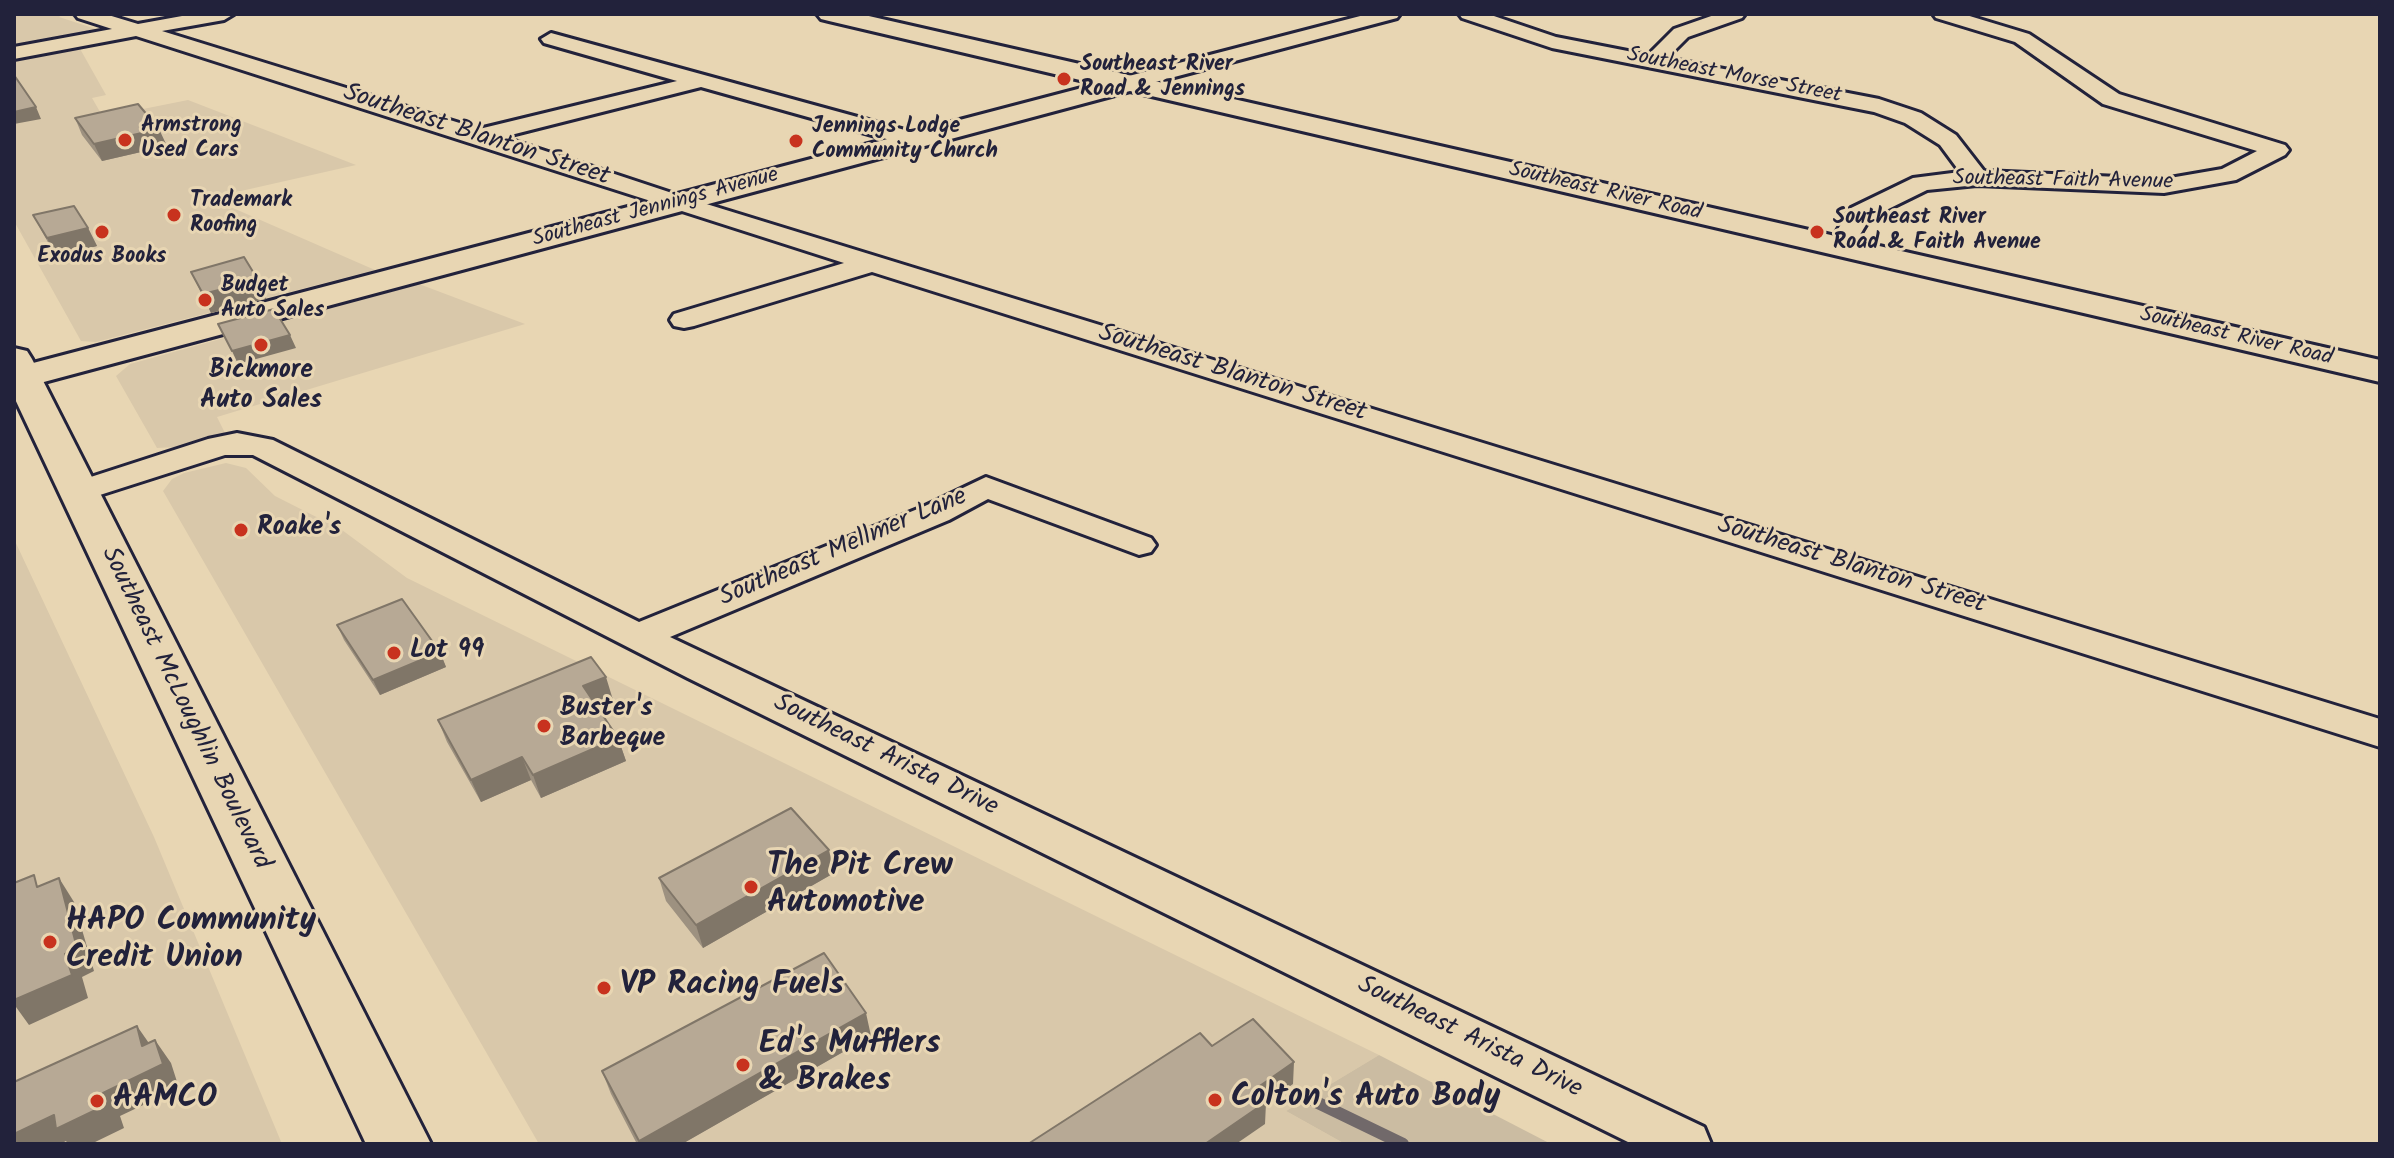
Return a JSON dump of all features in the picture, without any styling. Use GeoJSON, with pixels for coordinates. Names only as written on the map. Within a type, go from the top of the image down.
{"type":"FeatureCollection","features":[{"type":"Feature","properties":{"kind":"street","name":"Southeast Blanton Street"},"geometry":{"type":"LineString","coordinates":[[85,14],[478,136],[678,203],[2380,733]]}},
{"type":"Feature","properties":{"kind":"street"},"geometry":{"type":"LineString","coordinates":[[14,53],[224,14]]}},
{"type":"Feature","properties":{"kind":"street","name":"Southeast River Road"},"geometry":{"type":"LineString","coordinates":[[829,14],[2380,371]]}},
{"type":"Feature","properties":{"kind":"street"},"geometry":{"type":"LineString","coordinates":[[1337,14],[1358,22]]}},
{"type":"Feature","properties":{"kind":"street","name":"Southeast Jennings Avenue"},"geometry":{"type":"LineString","coordinates":[[17,372],[678,203],[1390,14]]}},
{"type":"Feature","properties":{"kind":"street","name":"Southeast Morse Street"},"geometry":{"type":"LineString","coordinates":[[1469,14],[1528,36],[1836,96],[1913,118],[1948,140],[1977,178]]}},
{"type":"Feature","properties":{"kind":"street"},"geometry":{"type":"LineString","coordinates":[[1653,61],[1681,33],[1735,14]]}},
{"type":"Feature","properties":{"kind":"street","name":"Southeast Faith Avenue"},"geometry":{"type":"LineString","coordinates":[[1840,247],[1860,213],[1900,191],[1947,179],[2164,186],[2228,175],[2277,150],[2111,99],[2022,38],[1943,14]]}},
{"type":"Feature","properties":{"kind":"street"},"geometry":{"type":"LineString","coordinates":[[551,39],[915,140]]}},
{"type":"Feature","properties":{"kind":"street"},"geometry":{"type":"LineString","coordinates":[[478,136],[703,80]]}},
{"type":"Feature","properties":{"kind":"street"},"geometry":{"type":"LineString","coordinates":[[684,320],[874,263]]}},
{"type":"Feature","properties":{"kind":"street","name":"Southeast McLoughlin Boulevard"},"geometry":{"type":"LineString","coordinates":[[17,372],[399,1144]]}},
{"type":"Feature","properties":{"kind":"street","name":"Southeast Arista Drive"},"geometry":{"type":"LineString","coordinates":[[78,492],[195,452],[219,446],[250,444],[1685,1144]]}},
{"type":"Feature","properties":{"kind":"street","name":"Southeast Mellmer Lane"},"geometry":{"type":"LineString","coordinates":[[639,636],[937,513],[986,487],[1139,545]]}},
{"type":"Feature","properties":{"kind":"shaded area"},"geometry":{"type":"Polygon","coordinates":[[[14,14],[63,14],[59,17],[99,30],[14,47],[14,14]]]}},
{"type":"Feature","properties":{"kind":"shaded area"},"geometry":{"type":"Polygon","coordinates":[[[79,47],[106,95],[92,98],[103,117],[188,100],[356,165],[210,198],[375,270],[96,342],[81,341],[14,221],[14,59],[79,47]]]}},
{"type":"Feature","properties":{"kind":"shaded area"},"geometry":{"type":"Polygon","coordinates":[[[419,284],[525,324],[217,417],[225,433],[176,447],[157,448],[116,376],[130,364],[419,284]]]}},
{"type":"Feature","properties":{"kind":"shaded area"},"geometry":{"type":"Polygon","coordinates":[[[226,463],[246,468],[275,496],[342,530],[407,578],[1379,1055],[1286,1111],[1345,1144],[539,1144],[163,491],[172,479],[184,473],[226,463]]]}},
{"type":"Feature","properties":{"kind":"shaded area"},"geometry":{"type":"Polygon","coordinates":[[[14,539],[154,837],[282,1144],[14,1144],[14,539]]]}},
{"type":"Feature","properties":{"kind":"shaded area"},"geometry":{"type":"Polygon","coordinates":[[[1379,1055],[1551,1144],[1345,1144],[1286,1111],[1379,1055]]]}},
{"type":"Feature","properties":{"kind":"building"},"geometry":{"type":"Polygon","coordinates":[[[14,75],[36,107],[14,112],[14,75]]]}},
{"type":"Feature","properties":{"kind":"building"},"geometry":{"type":"Polygon","coordinates":[[[138,104],[159,129],[94,144],[75,118],[138,104]]]}},
{"type":"Feature","properties":{"kind":"building"},"geometry":{"type":"Polygon","coordinates":[[[74,206],[88,228],[47,238],[33,215],[74,206]]]}},
{"type":"Feature","properties":{"kind":"building"},"geometry":{"type":"Polygon","coordinates":[[[244,257],[258,280],[203,294],[191,272],[244,257]]]}},
{"type":"Feature","properties":{"kind":"building"},"geometry":{"type":"Polygon","coordinates":[[[274,309],[290,335],[232,351],[218,324],[274,309]]]}},
{"type":"Feature","properties":{"kind":"building","name":"Lot 99"},"geometry":{"type":"Polygon","coordinates":[[[402,599],[440,652],[373,680],[337,625],[402,599]]]}},
{"type":"Feature","properties":{"kind":"building","name":"Buster's Barbeque"},"geometry":{"type":"Polygon","coordinates":[[[591,657],[606,677],[583,686],[618,738],[533,775],[522,757],[471,780],[438,720],[591,657]]]}},
{"type":"Feature","properties":{"kind":"building"},"geometry":{"type":"Polygon","coordinates":[[[791,808],[829,850],[696,925],[659,878],[791,808]]]}},
{"type":"Feature","properties":{"kind":"building","name":"HAPO Community Credit Union"},"geometry":{"type":"Polygon","coordinates":[[[34,875],[37,887],[59,878],[77,948],[65,954],[72,975],[14,1000],[14,883],[34,875]]]}},
{"type":"Feature","properties":{"kind":"building","name":"Ed's Mufflers & Brakes"},"geometry":{"type":"Polygon","coordinates":[[[824,953],[866,1013],[639,1141],[602,1071],[824,953]]]}},
{"type":"Feature","properties":{"kind":"building"},"geometry":{"type":"Polygon","coordinates":[[[1253,1019],[1294,1062],[1254,1090],[1266,1102],[1205,1144],[1028,1144],[1200,1033],[1212,1046],[1253,1019]]]}},
{"type":"Feature","properties":{"kind":"building"},"geometry":{"type":"Polygon","coordinates":[[[137,1026],[142,1046],[155,1040],[163,1064],[103,1093],[106,1105],[56,1129],[54,1115],[14,1134],[14,1082],[137,1026]]]}},
{"type":"Feature","properties":{"kind":"waterway"},"geometry":{"type":"LineString","coordinates":[[1314,1101],[1403,1144]]}},
{"type":"Feature","properties":{"kind":"place","name":"Southeast River Road & Jennings"},"geometry":{"type":"Point","coordinates":[1064,79]}},
{"type":"Feature","properties":{"kind":"place","name":"Armstrong Used Cars"},"geometry":{"type":"Point","coordinates":[125,140]}},
{"type":"Feature","properties":{"kind":"place","name":"Jennings Lodge Community Church"},"geometry":{"type":"Point","coordinates":[796,141]}},
{"type":"Feature","properties":{"kind":"place","name":"Trademark Roofing"},"geometry":{"type":"Point","coordinates":[174,215]}},
{"type":"Feature","properties":{"kind":"place","name":"Exodus Books"},"geometry":{"type":"Point","coordinates":[102,232]}},
{"type":"Feature","properties":{"kind":"place","name":"Southeast River Road & Faith Avenue"},"geometry":{"type":"Point","coordinates":[1817,232]}},
{"type":"Feature","properties":{"kind":"place","name":"Budget Auto Sales"},"geometry":{"type":"Point","coordinates":[205,300]}},
{"type":"Feature","properties":{"kind":"place","name":"Bickmore Auto Sales"},"geometry":{"type":"Point","coordinates":[261,345]}},
{"type":"Feature","properties":{"kind":"place","name":"Roake's"},"geometry":{"type":"Point","coordinates":[241,530]}},
{"type":"Feature","properties":{"kind":"place","name":"Lot 99"},"geometry":{"type":"Point","coordinates":[394,653]}},
{"type":"Feature","properties":{"kind":"place","name":"Buster's Barbeque"},"geometry":{"type":"Point","coordinates":[544,726]}},
{"type":"Feature","properties":{"kind":"place","name":"The Pit Crew Automotive"},"geometry":{"type":"Point","coordinates":[751,887]}},
{"type":"Feature","properties":{"kind":"place","name":"HAPO Community Credit Union"},"geometry":{"type":"Point","coordinates":[50,942]}},
{"type":"Feature","properties":{"kind":"place","name":"VP Racing Fuels"},"geometry":{"type":"Point","coordinates":[604,988]}},
{"type":"Feature","properties":{"kind":"place","name":"Ed's Mufflers & Brakes"},"geometry":{"type":"Point","coordinates":[743,1065]}},
{"type":"Feature","properties":{"kind":"place","name":"Colton's Auto Body"},"geometry":{"type":"Point","coordinates":[1215,1100]}},
{"type":"Feature","properties":{"kind":"place","name":"AAMCO"},"geometry":{"type":"Point","coordinates":[97,1101]}}]}
